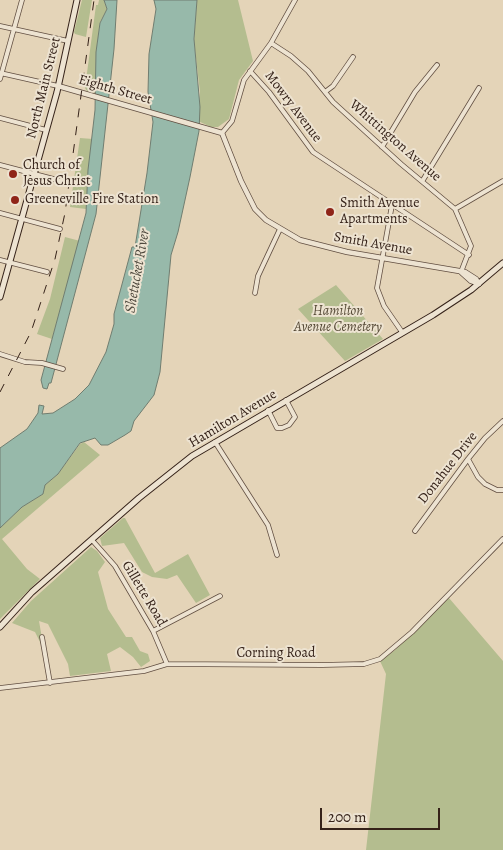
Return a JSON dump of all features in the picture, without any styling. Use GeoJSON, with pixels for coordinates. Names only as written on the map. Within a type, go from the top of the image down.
{"type":"FeatureCollection","features":[{"type":"Feature","properties":{"kind":"main road","name":"North Main Street"},"geometry":{"type":"LineString","coordinates":[[0,297],[58,86],[77,0]]}},
{"type":"Feature","properties":{"kind":"main road","name":"Hamilton Avenue"},"geometry":{"type":"LineString","coordinates":[[0,627],[32,592],[166,475],[215,442],[402,332],[478,284],[503,263]]}},
{"type":"Feature","properties":{"kind":"street"},"geometry":{"type":"LineString","coordinates":[[0,79],[22,0]]}},
{"type":"Feature","properties":{"kind":"street"},"geometry":{"type":"LineString","coordinates":[[222,133],[232,121],[240,90],[250,71],[271,43],[295,0]]}},
{"type":"Feature","properties":{"kind":"street"},"geometry":{"type":"LineString","coordinates":[[0,26],[68,41]]}},
{"type":"Feature","properties":{"kind":"street","name":"Whittington Avenue"},"geometry":{"type":"LineString","coordinates":[[271,43],[291,56],[308,71],[333,102],[382,147],[455,209],[471,246],[469,255]]}},
{"type":"Feature","properties":{"kind":"street"},"geometry":{"type":"LineString","coordinates":[[325,92],[334,84],[353,57]]}},
{"type":"Feature","properties":{"kind":"street"},"geometry":{"type":"LineString","coordinates":[[382,147],[415,92],[437,65]]}},
{"type":"Feature","properties":{"kind":"street","name":"Mowry Avenue"},"geometry":{"type":"LineString","coordinates":[[250,71],[269,92],[313,152],[469,255]]}},
{"type":"Feature","properties":{"kind":"street","name":"Eighth Street"},"geometry":{"type":"LineString","coordinates":[[1,73],[58,86],[222,133]]}},
{"type":"Feature","properties":{"kind":"street"},"geometry":{"type":"LineString","coordinates":[[423,180],[479,88]]}},
{"type":"Feature","properties":{"kind":"street"},"geometry":{"type":"LineString","coordinates":[[0,118],[46,130]]}},
{"type":"Feature","properties":{"kind":"street","name":"Smith Avenue"},"geometry":{"type":"LineString","coordinates":[[222,133],[254,206],[266,220],[280,230],[316,246],[469,274],[478,284]]}},
{"type":"Feature","properties":{"kind":"street"},"geometry":{"type":"LineString","coordinates":[[0,165],[65,182]]}},
{"type":"Feature","properties":{"kind":"street"},"geometry":{"type":"LineString","coordinates":[[455,209],[503,181]]}},
{"type":"Feature","properties":{"kind":"street"},"geometry":{"type":"LineString","coordinates":[[392,205],[377,288],[379,296],[402,332]]}},
{"type":"Feature","properties":{"kind":"street"},"geometry":{"type":"LineString","coordinates":[[0,212],[60,230]]}},
{"type":"Feature","properties":{"kind":"street"},"geometry":{"type":"LineString","coordinates":[[255,293],[258,276],[280,230]]}},
{"type":"Feature","properties":{"kind":"street"},"geometry":{"type":"LineString","coordinates":[[461,272],[469,255]]}},
{"type":"Feature","properties":{"kind":"street"},"geometry":{"type":"LineString","coordinates":[[0,260],[47,272]]}},
{"type":"Feature","properties":{"kind":"street"},"geometry":{"type":"LineString","coordinates":[[0,354],[25,362],[45,364],[63,369]]}},
{"type":"Feature","properties":{"kind":"street"},"geometry":{"type":"LineString","coordinates":[[268,410],[277,428],[289,425],[295,417],[286,400]]}},
{"type":"Feature","properties":{"kind":"street","name":"Donahue Drive"},"geometry":{"type":"LineString","coordinates":[[414,531],[468,459],[485,438],[503,421]]}},
{"type":"Feature","properties":{"kind":"street"},"geometry":{"type":"LineString","coordinates":[[215,442],[268,525],[277,555]]}},
{"type":"Feature","properties":{"kind":"street"},"geometry":{"type":"LineString","coordinates":[[468,459],[478,477],[485,484],[497,490],[503,490]]}},
{"type":"Feature","properties":{"kind":"street","name":"Corning Road"},"geometry":{"type":"LineString","coordinates":[[0,688],[144,671],[167,664],[364,664],[380,659],[412,632],[503,539]]}},
{"type":"Feature","properties":{"kind":"street","name":"Gillette Road"},"geometry":{"type":"LineString","coordinates":[[92,540],[115,566],[153,631],[167,664]]}},
{"type":"Feature","properties":{"kind":"street"},"geometry":{"type":"LineString","coordinates":[[153,631],[220,596]]}},
{"type":"Feature","properties":{"kind":"street"},"geometry":{"type":"LineString","coordinates":[[42,637],[50,683]]}},
{"type":"Feature","properties":{"kind":"green space"},"geometry":{"type":"Polygon","coordinates":[[[82,0],[92,0],[86,37],[74,32],[82,0]]]}},
{"type":"Feature","properties":{"kind":"green space"},"geometry":{"type":"Polygon","coordinates":[[[99,0],[104,0],[107,9],[100,22],[97,45],[96,93],[87,91],[85,88],[96,5],[98,5],[99,0]]]}},
{"type":"Feature","properties":{"kind":"green space"},"geometry":{"type":"Polygon","coordinates":[[[197,0],[238,0],[253,61],[239,80],[229,119],[218,127],[211,127],[198,121],[200,92],[194,41],[197,0]]]}},
{"type":"Feature","properties":{"kind":"green space"},"geometry":{"type":"Polygon","coordinates":[[[80,138],[93,139],[88,173],[86,209],[70,207],[80,138]]]}},
{"type":"Feature","properties":{"kind":"green space"},"geometry":{"type":"Polygon","coordinates":[[[65,237],[80,241],[52,339],[37,334],[50,299],[65,237]]]}},
{"type":"Feature","properties":{"kind":"green space","name":"Hamilton Avenue Cemetery"},"geometry":{"type":"Polygon","coordinates":[[[336,285],[383,339],[345,361],[298,309],[336,285]]]}},
{"type":"Feature","properties":{"kind":"green space"},"geometry":{"type":"Polygon","coordinates":[[[84,442],[100,455],[2,539],[27,569],[40,579],[0,619],[0,528],[22,507],[43,494],[45,485],[58,474],[80,444],[84,442]]]}},
{"type":"Feature","properties":{"kind":"green space"},"geometry":{"type":"Polygon","coordinates":[[[125,518],[155,573],[188,554],[210,595],[196,603],[177,575],[167,579],[152,577],[142,572],[124,543],[102,546],[100,538],[125,518]]]}},
{"type":"Feature","properties":{"kind":"green space"},"geometry":{"type":"Polygon","coordinates":[[[91,547],[97,551],[105,562],[98,572],[108,609],[126,637],[132,637],[140,651],[148,654],[150,661],[141,667],[133,657],[120,647],[107,654],[111,671],[70,676],[68,664],[48,624],[39,621],[44,650],[35,632],[12,623],[31,601],[91,547]]]}},
{"type":"Feature","properties":{"kind":"green space"},"geometry":{"type":"Polygon","coordinates":[[[449,598],[503,661],[503,850],[366,850],[386,674],[380,661],[395,650],[449,598]]]}},
{"type":"Feature","properties":{"kind":"water"},"geometry":{"type":"Polygon","coordinates":[[[104,0],[117,0],[114,49],[96,214],[51,383],[49,383],[47,389],[43,388],[41,380],[86,213],[88,170],[95,110],[96,52],[100,23],[107,9],[104,0]]]}},
{"type":"Feature","properties":{"kind":"water","name":"Shetucket River"},"geometry":{"type":"Polygon","coordinates":[[[154,0],[197,0],[194,39],[200,107],[199,131],[190,177],[171,255],[160,372],[154,395],[134,421],[131,431],[108,445],[101,445],[95,438],[80,443],[58,474],[45,485],[43,494],[22,507],[0,528],[0,448],[27,429],[38,413],[39,405],[44,406],[42,414],[53,413],[75,399],[89,385],[106,352],[132,247],[135,247],[147,173],[153,122],[148,92],[149,54],[156,9],[154,0]]]}},
{"type":"Feature","properties":{"kind":"railway"},"geometry":{"type":"LineString","coordinates":[[0,392],[31,332],[55,259],[65,213],[94,0]]}},
{"type":"Feature","properties":{"kind":"place","name":"Church of Jesus Christ"},"geometry":{"type":"Point","coordinates":[13,174]}},
{"type":"Feature","properties":{"kind":"place","name":"Greeneville Fire Station"},"geometry":{"type":"Point","coordinates":[15,200]}},
{"type":"Feature","properties":{"kind":"place","name":"Smith Avenue Apartments"},"geometry":{"type":"Point","coordinates":[330,212]}}]}
